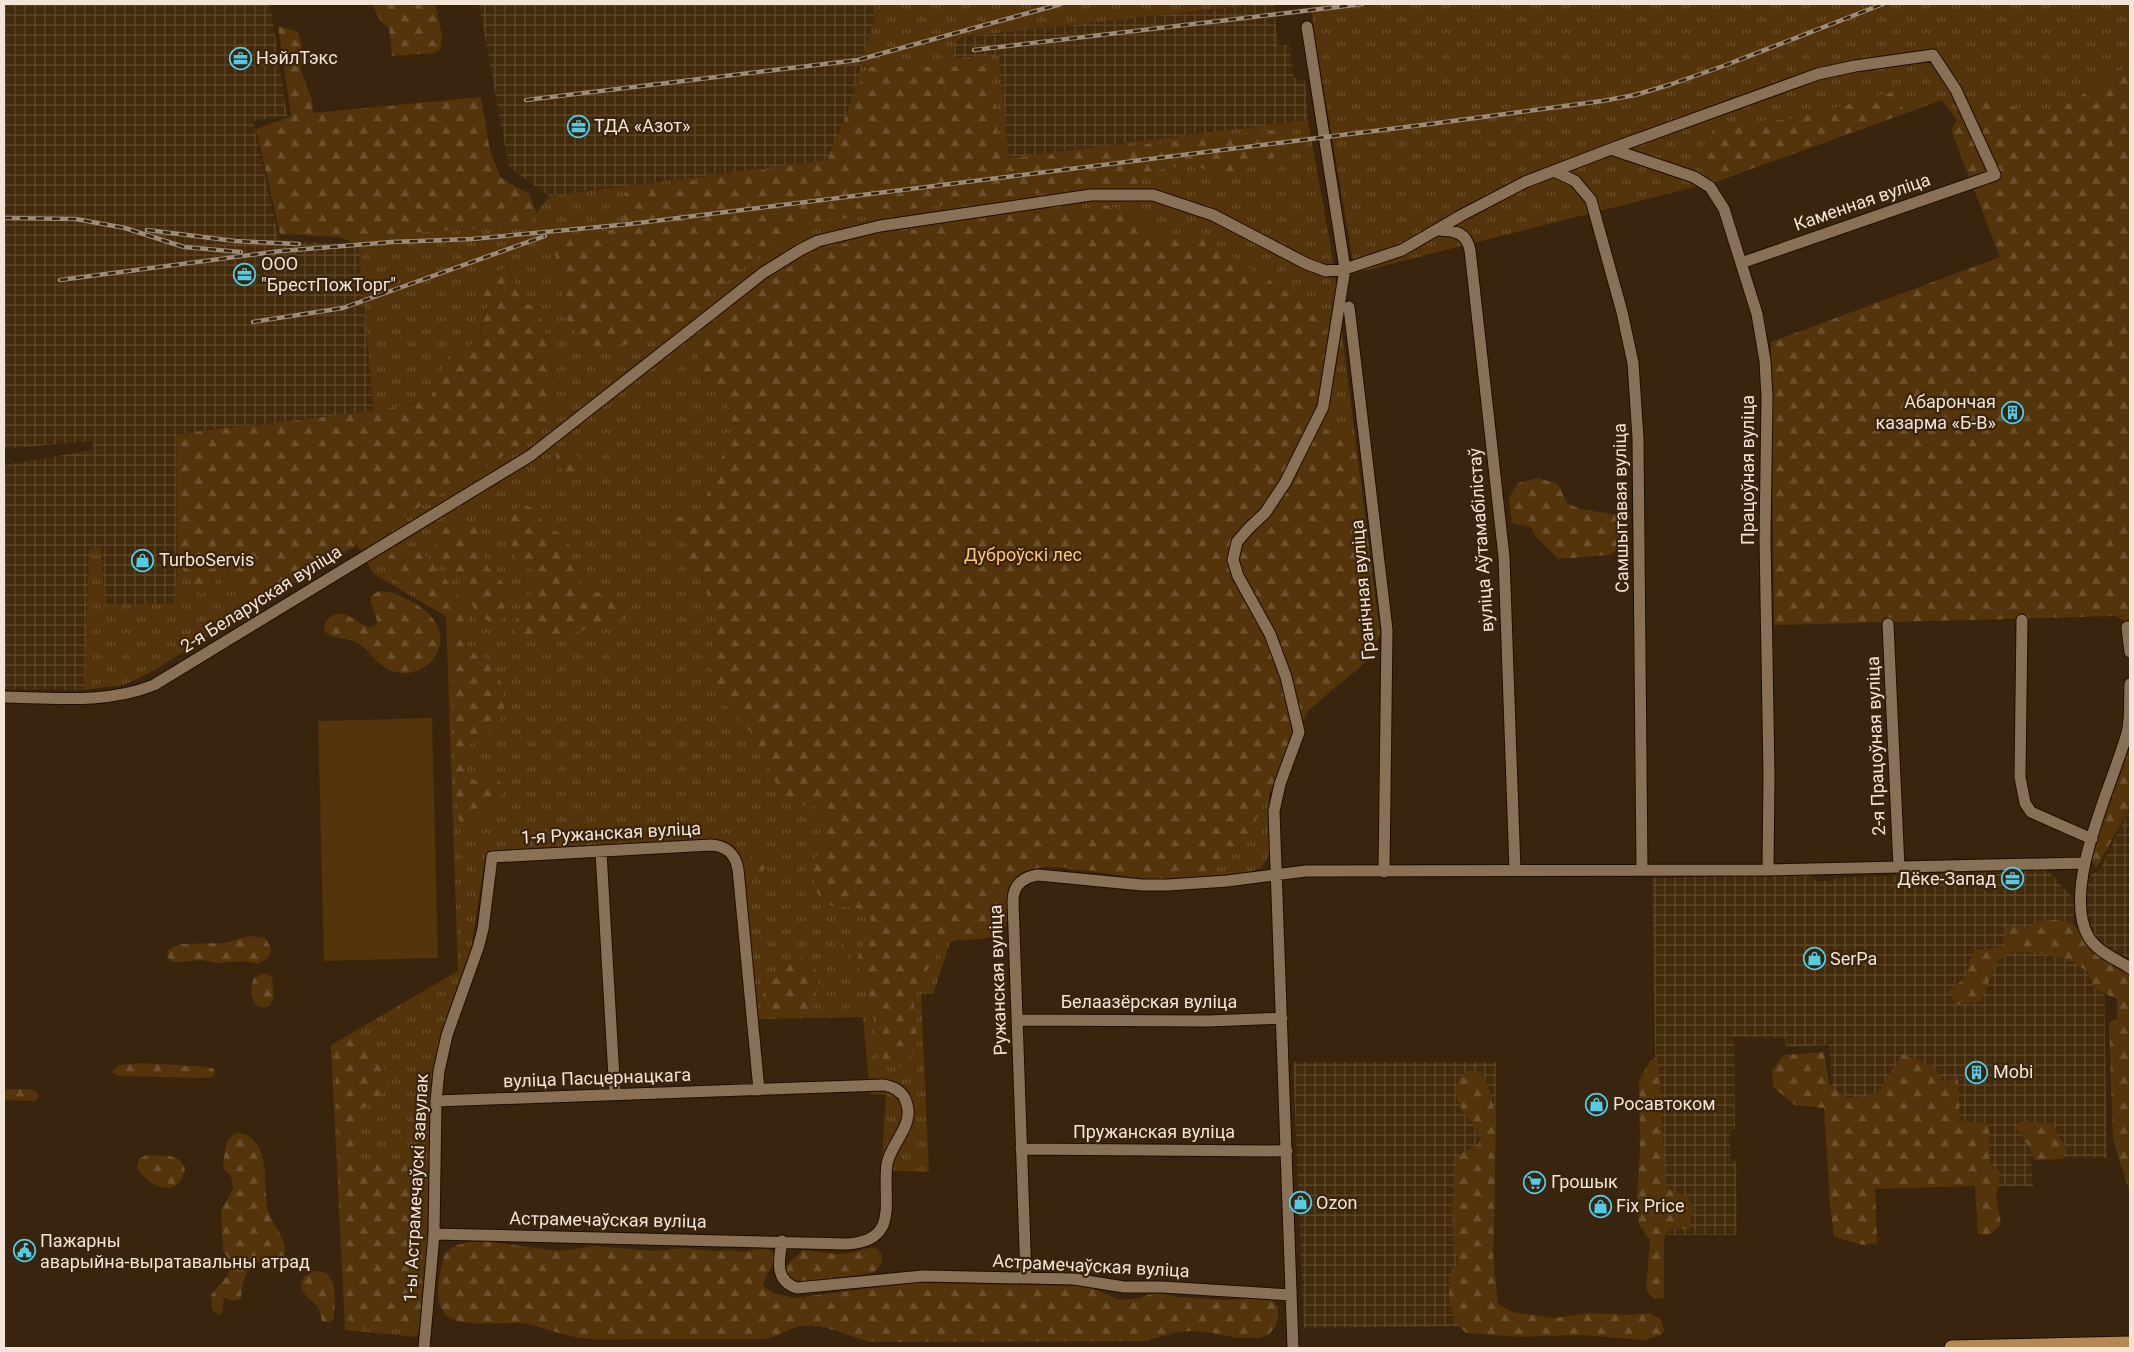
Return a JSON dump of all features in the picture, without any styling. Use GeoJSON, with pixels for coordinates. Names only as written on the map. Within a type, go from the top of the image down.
{"type":"FeatureCollection","features":[{"type":"Feature","properties":{"kind":"highway"},"geometry":{"type":"LineString","coordinates":[[1952,1348],[2130,1344]]}},
{"type":"Feature","properties":{"kind":"street"},"geometry":{"type":"LineString","coordinates":[[1293,1348],[1274,811],[1280,784],[1299,732],[1286,677],[1270,634],[1238,576],[1233,560],[1237,542],[1265,513],[1285,483],[1323,407],[1345,269],[1307,27]]}},
{"type":"Feature","properties":{"kind":"street","name":"2-я Беларуская вуліца"},"geometry":{"type":"LineString","coordinates":[[4,697],[109,697],[140,691],[154,685],[516,465],[546,444],[651,359],[763,273],[818,241],[880,226],[1091,195],[1153,195],[1213,215],[1307,264],[1326,271],[1345,269],[1402,250],[1525,182],[1611,149],[1818,74],[1855,66],[1934,55],[1956,90],[1995,175]]}},
{"type":"Feature","properties":{"kind":"street","name":"Працоўная вуліца"},"geometry":{"type":"LineString","coordinates":[[1611,149],[1694,177],[1710,188],[1724,209],[1760,328],[1766,379],[1765,538],[1769,775],[1768,870]]}},
{"type":"Feature","properties":{"kind":"street","name":"Самшытавая вуліца"},"geometry":{"type":"LineString","coordinates":[[1554,171],[1575,181],[1591,200],[1620,303],[1633,364],[1638,438],[1642,869]]}},
{"type":"Feature","properties":{"kind":"street","name":"Каменная вуліца"},"geometry":{"type":"LineString","coordinates":[[1741,263],[1995,175]]}},
{"type":"Feature","properties":{"kind":"street","name":"вуліца Аўтамабілістаў"},"geometry":{"type":"LineString","coordinates":[[1437,230],[1461,233],[1467,240],[1470,250],[1504,557],[1515,872]]}},
{"type":"Feature","properties":{"kind":"street","name":"Гранічная вуліца"},"geometry":{"type":"LineString","coordinates":[[1350,306],[1388,630],[1384,872]]}},
{"type":"Feature","properties":{"kind":"street"},"geometry":{"type":"LineString","coordinates":[[2022,620],[2020,777],[2025,803],[2031,812],[2092,839]]}},
{"type":"Feature","properties":{"kind":"street","name":"2-я Працоўная вуліца"},"geometry":{"type":"LineString","coordinates":[[1888,624],[1898,868]]}},
{"type":"Feature","properties":{"kind":"street"},"geometry":{"type":"LineString","coordinates":[[2127,628],[2130,652]]}},
{"type":"Feature","properties":{"kind":"street"},"geometry":{"type":"LineString","coordinates":[[2130,684],[2128,731],[2084,863],[2080,903],[2081,916],[2087,935],[2100,950],[2130,968]]}},
{"type":"Feature","properties":{"kind":"street","name":"1-я Ружанская вуліца"},"geometry":{"type":"LineString","coordinates":[[492,857],[712,845],[724,848],[730,852],[737,862],[738,869],[759,1090]]}},
{"type":"Feature","properties":{"kind":"street"},"geometry":{"type":"LineString","coordinates":[[601,852],[615,1095]]}},
{"type":"Feature","properties":{"kind":"street","name":"1-ы Астрамечаўскі завулак"},"geometry":{"type":"LineString","coordinates":[[424,1348],[434,1234],[436,1101],[439,1071],[447,1035],[483,929],[492,857]]}},
{"type":"Feature","properties":{"kind":"street"},"geometry":{"type":"LineString","coordinates":[[1276,873],[1306,871],[1768,870],[2084,863]]}},
{"type":"Feature","properties":{"kind":"street","name":"Ружанская вуліца"},"geometry":{"type":"LineString","coordinates":[[1026,1278],[1013,894],[1016,888],[1026,878],[1038,876],[1168,885],[1235,880],[1276,873]]}},
{"type":"Feature","properties":{"kind":"street","name":"Белаазёрская вуліца"},"geometry":{"type":"LineString","coordinates":[[1017,1020],[1208,1021],[1282,1018]]}},
{"type":"Feature","properties":{"kind":"street","name":"вуліца Пасцернацкага"},"geometry":{"type":"LineString","coordinates":[[436,1101],[884,1085],[899,1091],[904,1097],[908,1113],[904,1129],[890,1154],[887,1164],[886,1211]]}},
{"type":"Feature","properties":{"kind":"street","name":"Пружанская вуліца"},"geometry":{"type":"LineString","coordinates":[[1021,1149],[1287,1151]]}},
{"type":"Feature","properties":{"kind":"street","name":"Астрамечаўская вуліца"},"geometry":{"type":"LineString","coordinates":[[434,1234],[847,1244],[864,1242],[880,1231],[884,1226],[886,1211]]}},
{"type":"Feature","properties":{"kind":"street","name":"Астрамечаўская вуліца"},"geometry":{"type":"LineString","coordinates":[[782,1241],[778,1265],[780,1272],[783,1280],[790,1286],[797,1288],[923,1276],[1086,1280],[1124,1288],[1162,1287],[1291,1294]]}},
{"type":"Feature","properties":{"kind":"shaded area"},"geometry":{"type":"Polygon","coordinates":[[[4,4],[270,4],[287,116],[253,121],[279,240],[358,245],[374,411],[176,434],[177,562],[175,603],[105,606],[101,548],[84,690],[4,689],[4,465],[93,450],[91,441],[4,449],[4,4]]]}},
{"type":"Feature","properties":{"kind":"shaded area"},"geometry":{"type":"Polygon","coordinates":[[[479,4],[878,4],[835,159],[549,196],[509,167],[479,4]]]}},
{"type":"Feature","properties":{"kind":"shaded area"},"geometry":{"type":"Polygon","coordinates":[[[1274,4],[1278,46],[1289,45],[1294,77],[1305,81],[1308,120],[1009,158],[999,56],[954,58],[953,47],[962,37],[1274,4]]]}},
{"type":"Feature","properties":{"kind":"shaded area"},"geometry":{"type":"Polygon","coordinates":[[[2130,808],[2130,959],[2095,939],[2085,913],[2086,886],[2091,874],[2099,871],[2130,808]]]}},
{"type":"Feature","properties":{"kind":"shaded area"},"geometry":{"type":"Polygon","coordinates":[[[2047,870],[2074,899],[2073,952],[2104,975],[2107,1158],[2031,1157],[2033,1186],[1839,1185],[1829,1045],[1786,1047],[1785,1038],[1734,1037],[1735,1129],[1730,1132],[1730,1159],[1736,1162],[1737,1235],[1667,1235],[1655,1049],[1652,878],[1807,874],[1817,881],[1829,881],[1836,878],[2047,870]]]}},
{"type":"Feature","properties":{"kind":"shaded area"},"geometry":{"type":"Polygon","coordinates":[[[1293,1062],[1496,1062],[1493,1326],[1304,1328],[1293,1062]]]}},
{"type":"Feature","properties":{"kind":"green space"},"geometry":{"type":"Polygon","coordinates":[[[372,4],[435,4],[442,35],[441,49],[434,53],[392,56],[389,29],[380,20],[372,4]]]}},
{"type":"Feature","properties":{"kind":"green space"},"geometry":{"type":"Polygon","coordinates":[[[878,4],[1261,4],[962,37],[953,47],[954,58],[999,55],[1009,158],[1308,120],[1333,260],[1380,635],[1368,659],[1307,712],[1269,791],[1269,855],[1261,868],[1238,876],[1213,879],[1152,879],[1045,866],[1027,871],[1016,879],[1011,888],[1007,919],[1004,927],[997,934],[980,939],[951,940],[933,994],[921,994],[929,1172],[881,1170],[886,1095],[870,1094],[863,1017],[758,1019],[742,864],[733,848],[718,840],[705,839],[488,854],[484,865],[471,950],[442,1030],[431,1088],[425,1304],[417,1337],[345,1330],[331,1045],[458,971],[446,616],[374,574],[357,545],[531,439],[543,427],[550,413],[553,399],[553,383],[549,351],[538,307],[524,303],[506,266],[488,303],[478,341],[448,356],[429,401],[374,411],[358,245],[340,237],[527,226],[549,196],[835,159],[878,4]]]}},
{"type":"Feature","properties":{"kind":"green space"},"geometry":{"type":"Polygon","coordinates":[[[1311,4],[2130,4],[2130,64],[2047,117],[1989,99],[1957,120],[1942,100],[1718,181],[1355,273],[1313,26],[1311,4]]]}},
{"type":"Feature","properties":{"kind":"green space"},"geometry":{"type":"Polygon","coordinates":[[[278,26],[298,32],[305,59],[300,68],[312,100],[313,113],[481,97],[490,151],[501,178],[529,194],[537,214],[527,226],[340,237],[280,234],[256,129],[291,116],[278,26]]]}},
{"type":"Feature","properties":{"kind":"green space"},"geometry":{"type":"Polygon","coordinates":[[[2130,64],[2130,624],[2116,616],[1774,625],[1771,342],[2000,257],[1951,130],[1957,120],[1989,99],[2047,117],[2130,64]]]}},
{"type":"Feature","properties":{"kind":"green space"},"geometry":{"type":"Polygon","coordinates":[[[992,66],[1000,160],[1286,129],[1272,160],[1218,177],[1195,164],[1155,170],[1136,184],[999,197],[803,224],[740,270],[666,338],[588,351],[566,318],[553,242],[620,228],[626,192],[827,160],[867,67],[992,66]]]}},
{"type":"Feature","properties":{"kind":"green space"},"geometry":{"type":"Polygon","coordinates":[[[1893,92],[1906,113],[1718,181],[1703,174],[1700,167],[1700,155],[1704,144],[1717,128],[1796,118],[1893,92]]]}},
{"type":"Feature","properties":{"kind":"green space","name":"Дуброўскі лес"},"geometry":{"type":"Polygon","coordinates":[[[1105,205],[1141,215],[1157,240],[1164,243],[1186,236],[1207,239],[1309,307],[1331,342],[1307,423],[1355,441],[1380,635],[1368,658],[1362,665],[1320,699],[1307,713],[1256,821],[1243,841],[1228,857],[1203,872],[1176,880],[1140,878],[1077,868],[1057,867],[1038,868],[1023,873],[1016,878],[1012,886],[1007,920],[1004,927],[998,933],[991,937],[952,941],[945,944],[939,950],[915,995],[915,1050],[911,1058],[901,1066],[889,1067],[881,1062],[877,1054],[872,1005],[858,964],[859,953],[870,933],[871,922],[869,916],[863,910],[839,907],[823,901],[817,892],[813,878],[815,861],[826,828],[826,820],[823,813],[815,807],[788,800],[776,781],[755,738],[722,701],[712,684],[710,656],[716,621],[713,603],[690,564],[684,542],[671,524],[675,518],[691,516],[701,508],[730,437],[732,422],[728,405],[701,366],[696,346],[700,337],[774,275],[828,247],[891,233],[1021,213],[1048,214],[1105,205]]]}},
{"type":"Feature","properties":{"kind":"green space"},"geometry":{"type":"Polygon","coordinates":[[[506,266],[524,303],[538,307],[549,351],[552,367],[553,399],[550,413],[541,429],[531,439],[257,606],[233,574],[219,578],[202,595],[177,562],[176,434],[374,411],[429,401],[448,356],[478,341],[488,303],[477,283],[506,266]]]}},
{"type":"Feature","properties":{"kind":"green space"},"geometry":{"type":"Polygon","coordinates":[[[561,447],[570,449],[581,461],[584,469],[582,475],[572,476],[567,474],[558,464],[556,454],[561,447]]]}},
{"type":"Feature","properties":{"kind":"green space"},"geometry":{"type":"Polygon","coordinates":[[[1538,478],[1558,484],[1567,503],[1580,509],[1617,515],[1626,524],[1628,544],[1609,555],[1558,559],[1536,537],[1531,527],[1512,523],[1509,498],[1518,483],[1538,478]]]}},
{"type":"Feature","properties":{"kind":"green space"},"geometry":{"type":"Polygon","coordinates":[[[525,505],[534,510],[547,526],[568,540],[574,572],[582,585],[590,591],[620,597],[626,606],[625,618],[574,633],[519,641],[514,629],[522,600],[525,596],[537,591],[541,582],[533,570],[520,562],[513,552],[511,516],[518,507],[525,505]]]}},
{"type":"Feature","properties":{"kind":"green space"},"geometry":{"type":"Polygon","coordinates":[[[450,525],[475,527],[483,536],[489,568],[505,585],[511,600],[509,610],[498,622],[487,620],[477,612],[455,573],[436,549],[435,538],[441,530],[450,525]]]}},
{"type":"Feature","properties":{"kind":"green space"},"geometry":{"type":"Polygon","coordinates":[[[402,546],[420,551],[447,580],[468,613],[468,647],[476,654],[493,661],[503,690],[504,704],[501,719],[491,731],[468,746],[464,754],[465,769],[468,774],[478,781],[491,778],[497,779],[501,784],[501,797],[483,813],[473,826],[465,828],[461,826],[457,812],[451,621],[445,612],[436,605],[402,585],[394,577],[389,568],[389,556],[396,548],[402,546]]]}},
{"type":"Feature","properties":{"kind":"green space"},"geometry":{"type":"Polygon","coordinates":[[[101,547],[105,606],[175,603],[177,562],[202,594],[219,578],[233,574],[257,606],[153,671],[124,685],[84,690],[89,549],[101,547]]]}},
{"type":"Feature","properties":{"kind":"green space"},"geometry":{"type":"Polygon","coordinates":[[[380,591],[393,593],[412,602],[429,615],[438,628],[440,642],[437,654],[429,664],[417,671],[404,673],[385,668],[358,643],[329,635],[325,632],[327,620],[334,615],[340,614],[350,616],[369,627],[376,625],[376,616],[370,602],[374,594],[380,591]]]}},
{"type":"Feature","properties":{"kind":"green space"},"geometry":{"type":"Polygon","coordinates":[[[432,718],[438,958],[324,961],[318,721],[432,718]]]}},
{"type":"Feature","properties":{"kind":"green space"},"geometry":{"type":"Polygon","coordinates":[[[2130,747],[2130,807],[2096,869],[2090,858],[2130,747]]]}},
{"type":"Feature","properties":{"kind":"green space"},"geometry":{"type":"Polygon","coordinates":[[[760,848],[765,852],[765,867],[761,875],[753,877],[748,873],[747,867],[754,851],[760,848]]]}},
{"type":"Feature","properties":{"kind":"green space"},"geometry":{"type":"Polygon","coordinates":[[[2041,919],[2067,921],[2080,930],[2087,945],[2130,970],[2130,1194],[2113,1140],[2109,1023],[2117,1019],[2117,999],[2095,989],[2088,972],[2070,960],[2039,953],[2012,952],[1997,961],[1981,1001],[1955,1005],[1948,991],[1964,979],[1974,950],[2002,948],[2006,927],[2030,927],[2041,919]]]}},
{"type":"Feature","properties":{"kind":"green space"},"geometry":{"type":"Polygon","coordinates":[[[250,936],[265,938],[271,948],[267,959],[257,964],[243,961],[217,963],[202,960],[173,962],[167,957],[168,950],[180,944],[224,943],[250,936]]]}},
{"type":"Feature","properties":{"kind":"green space"},"geometry":{"type":"Polygon","coordinates":[[[842,944],[848,954],[847,962],[843,965],[838,963],[835,957],[836,948],[842,944]]]}},
{"type":"Feature","properties":{"kind":"green space"},"geometry":{"type":"Polygon","coordinates":[[[799,957],[814,967],[818,981],[815,997],[807,1013],[768,1017],[761,1004],[763,994],[777,976],[784,961],[799,957]]]}},
{"type":"Feature","properties":{"kind":"green space"},"geometry":{"type":"Polygon","coordinates":[[[264,973],[272,977],[274,996],[270,1006],[264,1008],[255,1004],[251,989],[254,978],[264,973]]]}},
{"type":"Feature","properties":{"kind":"green space"},"geometry":{"type":"Polygon","coordinates":[[[360,1033],[371,1038],[377,1062],[386,1070],[389,1081],[383,1092],[364,1107],[361,1112],[355,1142],[355,1157],[360,1164],[380,1164],[405,1159],[416,1160],[424,1166],[428,1217],[424,1294],[419,1321],[411,1324],[395,1319],[367,1329],[361,1329],[356,1326],[351,1321],[347,1312],[335,1055],[341,1043],[360,1033]]]}},
{"type":"Feature","properties":{"kind":"green space"},"geometry":{"type":"Polygon","coordinates":[[[1824,1052],[1829,1084],[1848,1098],[1877,1094],[1903,1054],[1933,1066],[1944,1082],[1958,1077],[1960,1121],[1989,1123],[1990,1165],[2001,1173],[1996,1196],[2001,1225],[1989,1235],[1978,1234],[1975,1186],[1875,1189],[1877,1243],[1863,1245],[1834,1237],[1830,1205],[1824,1108],[1795,1105],[1773,1087],[1772,1071],[1784,1055],[1824,1052]]]}},
{"type":"Feature","properties":{"kind":"green space"},"geometry":{"type":"Polygon","coordinates":[[[1656,1057],[1658,1059],[1666,1188],[1687,1196],[1693,1208],[1689,1230],[1673,1228],[1667,1232],[1664,1239],[1664,1298],[1654,1299],[1646,1290],[1650,1241],[1639,1224],[1637,1199],[1640,1149],[1639,1080],[1650,1061],[1656,1057]]]}},
{"type":"Feature","properties":{"kind":"green space"},"geometry":{"type":"Polygon","coordinates":[[[141,1063],[209,1067],[214,1069],[215,1074],[213,1077],[207,1078],[118,1076],[112,1072],[118,1065],[141,1063]]]}},
{"type":"Feature","properties":{"kind":"green space"},"geometry":{"type":"Polygon","coordinates":[[[1467,1071],[1482,1072],[1491,1094],[1496,1121],[1493,1254],[1498,1304],[1512,1312],[1554,1318],[1589,1313],[1628,1315],[1649,1313],[1661,1319],[1664,1331],[1661,1335],[1644,1340],[1581,1335],[1520,1337],[1466,1333],[1454,1321],[1449,1298],[1450,1274],[1458,1262],[1452,1223],[1456,1156],[1478,1145],[1482,1135],[1475,1131],[1474,1124],[1463,1112],[1457,1098],[1457,1083],[1467,1071]]]}},
{"type":"Feature","properties":{"kind":"green space"},"geometry":{"type":"Polygon","coordinates":[[[4,1089],[31,1089],[38,1093],[38,1098],[35,1101],[4,1100],[4,1089]]]}},
{"type":"Feature","properties":{"kind":"green space"},"geometry":{"type":"Polygon","coordinates":[[[2021,1121],[2053,1123],[2059,1138],[2066,1146],[2063,1159],[2034,1160],[2029,1146],[2016,1127],[2021,1121]]]}},
{"type":"Feature","properties":{"kind":"green space"},"geometry":{"type":"Polygon","coordinates":[[[239,1133],[250,1137],[257,1144],[262,1154],[268,1210],[284,1243],[285,1250],[280,1263],[268,1264],[257,1262],[253,1265],[244,1278],[241,1299],[235,1301],[224,1298],[222,1313],[218,1315],[212,1309],[211,1295],[229,1274],[232,1263],[223,1251],[221,1211],[233,1189],[231,1177],[224,1169],[223,1163],[227,1141],[234,1134],[239,1133]]]}},
{"type":"Feature","properties":{"kind":"green space"},"geometry":{"type":"Polygon","coordinates":[[[147,1155],[170,1156],[180,1160],[185,1168],[182,1178],[171,1188],[164,1188],[149,1181],[137,1167],[139,1159],[147,1155]]]}},
{"type":"Feature","properties":{"kind":"green space"},"geometry":{"type":"Polygon","coordinates":[[[484,1241],[559,1251],[594,1246],[652,1251],[686,1248],[741,1252],[767,1248],[774,1253],[774,1258],[763,1286],[773,1293],[794,1298],[910,1283],[1079,1286],[1092,1288],[1120,1300],[1139,1298],[1157,1292],[1176,1297],[1223,1300],[1264,1298],[1272,1300],[1278,1307],[1278,1316],[1276,1326],[1269,1334],[1260,1338],[1237,1338],[1208,1332],[1191,1331],[1179,1332],[1145,1341],[875,1342],[821,1327],[802,1326],[765,1339],[591,1339],[568,1336],[520,1323],[481,1324],[461,1322],[446,1315],[439,1303],[438,1296],[440,1273],[445,1254],[460,1244],[484,1241]]]}},
{"type":"Feature","properties":{"kind":"green space"},"geometry":{"type":"Polygon","coordinates":[[[873,1247],[880,1253],[882,1260],[879,1267],[872,1273],[807,1282],[794,1282],[785,1275],[786,1266],[803,1250],[837,1254],[873,1247]]]}},
{"type":"Feature","properties":{"kind":"green space"},"geometry":{"type":"Polygon","coordinates":[[[313,1271],[327,1275],[334,1286],[334,1319],[329,1323],[322,1321],[319,1310],[302,1290],[301,1286],[304,1277],[313,1271]]]}},
{"type":"Feature","properties":{"kind":"railway"},"geometry":{"type":"LineString","coordinates":[[526,100],[858,60],[1061,4]]}},
{"type":"Feature","properties":{"kind":"railway"},"geometry":{"type":"LineString","coordinates":[[974,50],[1362,4]]}},
{"type":"Feature","properties":{"kind":"railway"},"geometry":{"type":"LineString","coordinates":[[60,280],[281,251],[392,242],[472,239],[630,224],[1602,101],[1635,95],[1672,84],[1883,4]]}},
{"type":"Feature","properties":{"kind":"railway"},"geometry":{"type":"LineString","coordinates":[[4,218],[76,219],[125,228],[184,247],[241,252]]}},
{"type":"Feature","properties":{"kind":"railway"},"geometry":{"type":"LineString","coordinates":[[147,230],[235,241],[299,244]]}},
{"type":"Feature","properties":{"kind":"railway"},"geometry":{"type":"LineString","coordinates":[[253,322],[343,308],[545,236]]}},
{"type":"Feature","properties":{"kind":"place","name":"НэйлТэкс"},"geometry":{"type":"Point","coordinates":[240,58]}},
{"type":"Feature","properties":{"kind":"place","name":"ТДА «Азот»"},"geometry":{"type":"Point","coordinates":[578,126]}},
{"type":"Feature","properties":{"kind":"place","name":"ООО \"БрестПожТорг\""},"geometry":{"type":"Point","coordinates":[245,274]}},
{"type":"Feature","properties":{"kind":"place","name":"Абарончая казарма «Б-В»"},"geometry":{"type":"Point","coordinates":[2012,412]}},
{"type":"Feature","properties":{"kind":"place","name":"TurboServis"},"geometry":{"type":"Point","coordinates":[143,560]}},
{"type":"Feature","properties":{"kind":"place","name":"Дёке-Запад"},"geometry":{"type":"Point","coordinates":[2012,879]}},
{"type":"Feature","properties":{"kind":"place","name":"SerPa"},"geometry":{"type":"Point","coordinates":[1814,959]}},
{"type":"Feature","properties":{"kind":"place","name":"Mobi"},"geometry":{"type":"Point","coordinates":[1977,1072]}},
{"type":"Feature","properties":{"kind":"place","name":"Росавтоком"},"geometry":{"type":"Point","coordinates":[1597,1104]}},
{"type":"Feature","properties":{"kind":"place","name":"Грошык"},"geometry":{"type":"Point","coordinates":[1535,1182]}},
{"type":"Feature","properties":{"kind":"place","name":"Ozon"},"geometry":{"type":"Point","coordinates":[1300,1203]}},
{"type":"Feature","properties":{"kind":"place","name":"Fix Price"},"geometry":{"type":"Point","coordinates":[1600,1206]}},
{"type":"Feature","properties":{"kind":"place","name":"Пажарны аварыйна-выратавальны атрад"},"geometry":{"type":"Point","coordinates":[24,1251]}}]}
